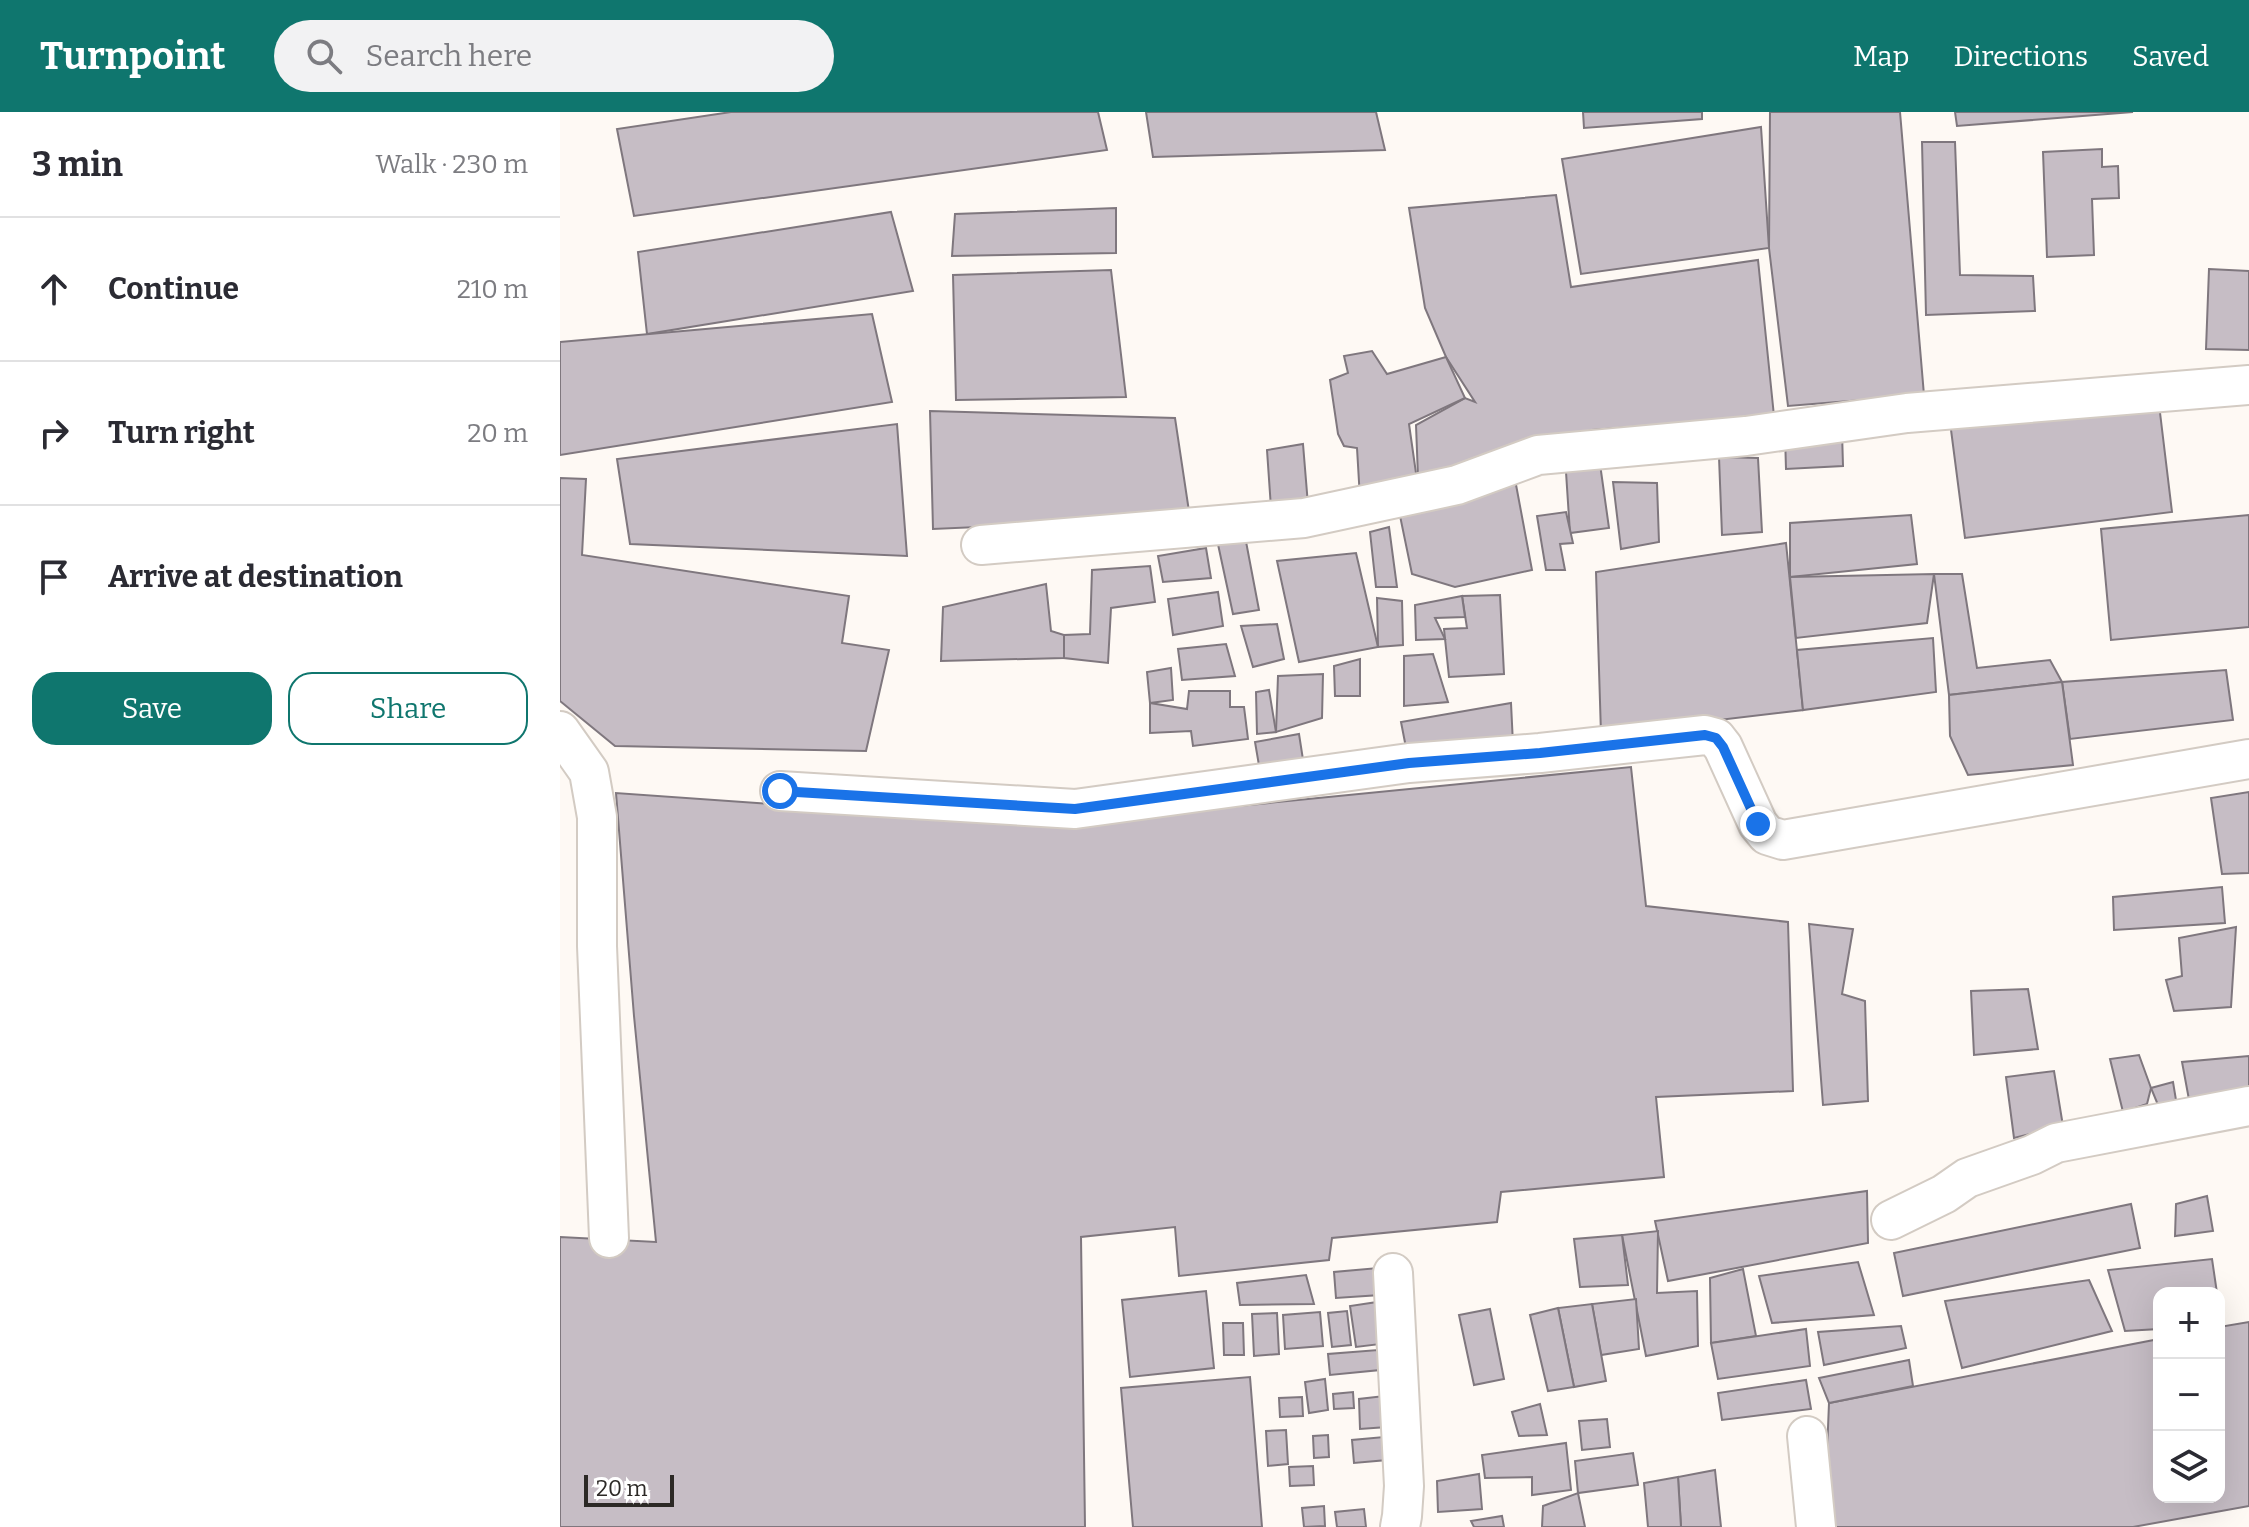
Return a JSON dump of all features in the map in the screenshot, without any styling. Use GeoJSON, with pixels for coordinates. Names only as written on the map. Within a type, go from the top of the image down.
{"type":"FeatureCollection","features":[{"type":"Feature","properties":{"kind":"street"},"geometry":{"type":"LineString","coordinates":[[981,545],[1304,518],[1457,485],[1538,455],[1746,436],[1907,413],[2249,385]]}},
{"type":"Feature","properties":{"kind":"street"},"geometry":{"type":"LineString","coordinates":[[560,731],[589,772],[597,817],[597,946],[609,1238]]}},
{"type":"Feature","properties":{"kind":"street"},"geometry":{"type":"LineString","coordinates":[[780,791],[1075,809],[1409,763],[1705,735],[1716,738],[1723,747],[1758,824],[1767,835],[1783,840],[2249,759]]}},
{"type":"Feature","properties":{"kind":"street"},"geometry":{"type":"LineString","coordinates":[[1891,1220],[1944,1194],[1967,1178],[2056,1143],[2249,1106]]}},
{"type":"Feature","properties":{"kind":"street"},"geometry":{"type":"LineString","coordinates":[[1393,1273],[1404,1486],[1400,1527]]}},
{"type":"Feature","properties":{"kind":"street"},"geometry":{"type":"LineString","coordinates":[[1807,1436],[1816,1527]]}},
{"type":"Feature","properties":{"kind":"building"},"geometry":{"type":"Polygon","coordinates":[[[731,112],[1098,112],[1107,150],[634,216],[617,129],[731,112]]]}},
{"type":"Feature","properties":{"kind":"building"},"geometry":{"type":"Polygon","coordinates":[[[1146,112],[1376,112],[1385,150],[1153,157],[1146,112]]]}},
{"type":"Feature","properties":{"kind":"building"},"geometry":{"type":"Polygon","coordinates":[[[1583,112],[1702,112],[1702,119],[1584,128],[1583,112]]]}},
{"type":"Feature","properties":{"kind":"building"},"geometry":{"type":"Polygon","coordinates":[[[1770,112],[1900,112],[1924,395],[1788,406],[1769,248],[1770,112]]]}},
{"type":"Feature","properties":{"kind":"building"},"geometry":{"type":"Polygon","coordinates":[[[1955,112],[2133,112],[1957,126],[1955,112]]]}},
{"type":"Feature","properties":{"kind":"building"},"geometry":{"type":"Polygon","coordinates":[[[1761,127],[1769,248],[1581,274],[1562,159],[1761,127]]]}},
{"type":"Feature","properties":{"kind":"building"},"geometry":{"type":"Polygon","coordinates":[[[1922,142],[1955,142],[1960,275],[2033,276],[2035,311],[1926,315],[1922,142]]]}},
{"type":"Feature","properties":{"kind":"building"},"geometry":{"type":"Polygon","coordinates":[[[2102,149],[2102,167],[2118,166],[2119,198],[2092,199],[2094,255],[2047,257],[2043,152],[2102,149]]]}},
{"type":"Feature","properties":{"kind":"building"},"geometry":{"type":"Polygon","coordinates":[[[1556,195],[1571,287],[1758,260],[1774,416],[1592,430],[1418,477],[1416,425],[1465,398],[1475,402],[1446,357],[1425,308],[1409,208],[1556,195]]]}},
{"type":"Feature","properties":{"kind":"building"},"geometry":{"type":"Polygon","coordinates":[[[1116,208],[1116,253],[952,256],[955,214],[1116,208]]]}},
{"type":"Feature","properties":{"kind":"building"},"geometry":{"type":"Polygon","coordinates":[[[891,212],[913,291],[647,334],[638,252],[891,212]]]}},
{"type":"Feature","properties":{"kind":"building"},"geometry":{"type":"Polygon","coordinates":[[[2209,269],[2249,271],[2249,350],[2206,349],[2209,269]]]}},
{"type":"Feature","properties":{"kind":"building"},"geometry":{"type":"Polygon","coordinates":[[[1111,270],[1126,397],[956,400],[953,275],[1111,270]]]}},
{"type":"Feature","properties":{"kind":"building"},"geometry":{"type":"Polygon","coordinates":[[[872,314],[892,402],[560,455],[560,342],[872,314]]]}},
{"type":"Feature","properties":{"kind":"building"},"geometry":{"type":"Polygon","coordinates":[[[1372,351],[1387,374],[1446,357],[1465,398],[1409,424],[1417,480],[1360,499],[1357,448],[1344,446],[1338,434],[1330,380],[1348,373],[1344,356],[1372,351]]]}},
{"type":"Feature","properties":{"kind":"building"},"geometry":{"type":"Polygon","coordinates":[[[2158,396],[2172,512],[1965,538],[1950,422],[2158,396]]]}},
{"type":"Feature","properties":{"kind":"building"},"geometry":{"type":"Polygon","coordinates":[[[930,411],[1175,418],[1190,518],[933,529],[930,411]]]}},
{"type":"Feature","properties":{"kind":"building"},"geometry":{"type":"Polygon","coordinates":[[[897,424],[907,556],[630,544],[617,459],[897,424]]]}},
{"type":"Feature","properties":{"kind":"building"},"geometry":{"type":"Polygon","coordinates":[[[1842,432],[1843,466],[1786,469],[1785,435],[1842,432]]]}},
{"type":"Feature","properties":{"kind":"building"},"geometry":{"type":"Polygon","coordinates":[[[1303,444],[1308,505],[1271,508],[1267,450],[1303,444]]]}},
{"type":"Feature","properties":{"kind":"building"},"geometry":{"type":"Polygon","coordinates":[[[1719,457],[1758,458],[1762,532],[1722,535],[1719,457]]]}},
{"type":"Feature","properties":{"kind":"building"},"geometry":{"type":"Polygon","coordinates":[[[1600,464],[1609,528],[1570,533],[1566,472],[1600,464]]]}},
{"type":"Feature","properties":{"kind":"building"},"geometry":{"type":"Polygon","coordinates":[[[1514,474],[1532,570],[1455,587],[1412,574],[1399,511],[1514,474]]]}},
{"type":"Feature","properties":{"kind":"building"},"geometry":{"type":"Polygon","coordinates":[[[560,478],[586,479],[582,555],[849,596],[842,643],[889,650],[866,751],[615,746],[560,701],[560,478]]]}},
{"type":"Feature","properties":{"kind":"building"},"geometry":{"type":"Polygon","coordinates":[[[1613,482],[1657,483],[1659,542],[1621,549],[1613,482]]]}},
{"type":"Feature","properties":{"kind":"building"},"geometry":{"type":"Polygon","coordinates":[[[1566,512],[1573,543],[1560,544],[1565,570],[1546,570],[1537,516],[1566,512]]]}},
{"type":"Feature","properties":{"kind":"building"},"geometry":{"type":"Polygon","coordinates":[[[1911,515],[1917,564],[1790,577],[1790,523],[1911,515]]]}},
{"type":"Feature","properties":{"kind":"building"},"geometry":{"type":"Polygon","coordinates":[[[2249,515],[2249,627],[2111,640],[2101,529],[2249,515]]]}},
{"type":"Feature","properties":{"kind":"building"},"geometry":{"type":"Polygon","coordinates":[[[1389,527],[1397,587],[1376,587],[1370,532],[1389,527]]]}},
{"type":"Feature","properties":{"kind":"building"},"geometry":{"type":"Polygon","coordinates":[[[1244,531],[1259,610],[1233,614],[1216,535],[1244,531]]]}},
{"type":"Feature","properties":{"kind":"building"},"geometry":{"type":"Polygon","coordinates":[[[1786,543],[1803,710],[1601,734],[1596,572],[1786,543]]]}},
{"type":"Feature","properties":{"kind":"building"},"geometry":{"type":"Polygon","coordinates":[[[1206,548],[1211,578],[1163,582],[1158,556],[1206,548]]]}},
{"type":"Feature","properties":{"kind":"building"},"geometry":{"type":"Polygon","coordinates":[[[1356,553],[1378,647],[1299,662],[1277,561],[1356,553]]]}},
{"type":"Feature","properties":{"kind":"building"},"geometry":{"type":"Polygon","coordinates":[[[1150,566],[1155,602],[1111,608],[1108,663],[1064,658],[1064,635],[1090,634],[1092,570],[1150,566]]]}},
{"type":"Feature","properties":{"kind":"building"},"geometry":{"type":"Polygon","coordinates":[[[1934,574],[1962,574],[1977,668],[2050,660],[2062,682],[1949,695],[1934,574]]]}},
{"type":"Feature","properties":{"kind":"building"},"geometry":{"type":"Polygon","coordinates":[[[1934,574],[1927,623],[1796,638],[1790,577],[1934,574]]]}},
{"type":"Feature","properties":{"kind":"building"},"geometry":{"type":"Polygon","coordinates":[[[1046,584],[1051,631],[1064,635],[1064,658],[941,661],[943,607],[1046,584]]]}},
{"type":"Feature","properties":{"kind":"building"},"geometry":{"type":"Polygon","coordinates":[[[1218,592],[1223,626],[1173,635],[1168,599],[1218,592]]]}},
{"type":"Feature","properties":{"kind":"building"},"geometry":{"type":"Polygon","coordinates":[[[1500,595],[1504,674],[1449,677],[1444,629],[1467,628],[1462,596],[1500,595]]]}},
{"type":"Feature","properties":{"kind":"building"},"geometry":{"type":"Polygon","coordinates":[[[1462,596],[1465,617],[1435,618],[1445,639],[1416,640],[1415,605],[1462,596]]]}},
{"type":"Feature","properties":{"kind":"building"},"geometry":{"type":"Polygon","coordinates":[[[1377,598],[1402,601],[1403,645],[1378,647],[1377,598]]]}},
{"type":"Feature","properties":{"kind":"building"},"geometry":{"type":"Polygon","coordinates":[[[1277,624],[1284,659],[1253,667],[1241,626],[1277,624]]]}},
{"type":"Feature","properties":{"kind":"building"},"geometry":{"type":"Polygon","coordinates":[[[1933,638],[1936,692],[1803,710],[1797,650],[1933,638]]]}},
{"type":"Feature","properties":{"kind":"building"},"geometry":{"type":"Polygon","coordinates":[[[1226,644],[1235,676],[1182,680],[1178,649],[1226,644]]]}},
{"type":"Feature","properties":{"kind":"building"},"geometry":{"type":"Polygon","coordinates":[[[1433,654],[1448,702],[1404,706],[1404,656],[1433,654]]]}},
{"type":"Feature","properties":{"kind":"building"},"geometry":{"type":"Polygon","coordinates":[[[1360,659],[1360,696],[1335,696],[1334,666],[1360,659]]]}},
{"type":"Feature","properties":{"kind":"building"},"geometry":{"type":"Polygon","coordinates":[[[1171,668],[1173,700],[1150,703],[1147,672],[1171,668]]]}},
{"type":"Feature","properties":{"kind":"building"},"geometry":{"type":"Polygon","coordinates":[[[2226,670],[2233,720],[2070,739],[2062,682],[2226,670]]]}},
{"type":"Feature","properties":{"kind":"building"},"geometry":{"type":"Polygon","coordinates":[[[1323,674],[1322,718],[1276,732],[1278,676],[1323,674]]]}},
{"type":"Feature","properties":{"kind":"building"},"geometry":{"type":"Polygon","coordinates":[[[2062,682],[2073,765],[1968,775],[1950,736],[1949,695],[2062,682]]]}},
{"type":"Feature","properties":{"kind":"building"},"geometry":{"type":"Polygon","coordinates":[[[1269,690],[1276,732],[1257,734],[1256,692],[1269,690]]]}},
{"type":"Feature","properties":{"kind":"building"},"geometry":{"type":"Polygon","coordinates":[[[1189,691],[1230,691],[1230,707],[1244,707],[1248,739],[1193,746],[1191,731],[1150,733],[1150,703],[1187,709],[1189,691]]]}},
{"type":"Feature","properties":{"kind":"building"},"geometry":{"type":"Polygon","coordinates":[[[1511,703],[1513,744],[1409,763],[1401,722],[1511,703]]]}},
{"type":"Feature","properties":{"kind":"building"},"geometry":{"type":"Polygon","coordinates":[[[1299,734],[1304,766],[1262,783],[1255,742],[1299,734]]]}},
{"type":"Feature","properties":{"kind":"building"},"geometry":{"type":"Polygon","coordinates":[[[1631,767],[1646,906],[1788,922],[1793,1091],[1656,1097],[1664,1177],[1501,1192],[1497,1222],[1332,1238],[1329,1260],[1179,1276],[1175,1227],[1081,1237],[1085,1527],[560,1527],[560,1237],[656,1242],[616,793],[1057,824],[1631,767]]]}},
{"type":"Feature","properties":{"kind":"building"},"geometry":{"type":"Polygon","coordinates":[[[2249,792],[2249,873],[2222,874],[2211,798],[2249,792]]]}},
{"type":"Feature","properties":{"kind":"building"},"geometry":{"type":"Polygon","coordinates":[[[2222,887],[2225,923],[2114,930],[2113,897],[2222,887]]]}},
{"type":"Feature","properties":{"kind":"building"},"geometry":{"type":"Polygon","coordinates":[[[1809,924],[1853,929],[1842,994],[1865,1001],[1868,1101],[1823,1105],[1809,924]]]}},
{"type":"Feature","properties":{"kind":"building"},"geometry":{"type":"Polygon","coordinates":[[[2236,927],[2231,1007],[2174,1011],[2166,980],[2182,976],[2179,938],[2236,927]]]}},
{"type":"Feature","properties":{"kind":"building"},"geometry":{"type":"Polygon","coordinates":[[[2028,989],[2038,1049],[1974,1055],[1971,991],[2028,989]]]}},
{"type":"Feature","properties":{"kind":"building"},"geometry":{"type":"Polygon","coordinates":[[[2139,1055],[2151,1088],[2147,1104],[2123,1112],[2110,1059],[2139,1055]]]}},
{"type":"Feature","properties":{"kind":"building"},"geometry":{"type":"Polygon","coordinates":[[[2249,1056],[2249,1093],[2190,1105],[2182,1062],[2249,1056]]]}},
{"type":"Feature","properties":{"kind":"building"},"geometry":{"type":"Polygon","coordinates":[[[2054,1071],[2063,1126],[2014,1138],[2006,1077],[2054,1071]]]}},
{"type":"Feature","properties":{"kind":"building"},"geometry":{"type":"Polygon","coordinates":[[[2173,1082],[2176,1100],[2158,1105],[2151,1088],[2173,1082]]]}},
{"type":"Feature","properties":{"kind":"building"},"geometry":{"type":"Polygon","coordinates":[[[1867,1191],[1868,1243],[1668,1281],[1655,1221],[1867,1191]]]}},
{"type":"Feature","properties":{"kind":"building"},"geometry":{"type":"Polygon","coordinates":[[[2207,1196],[2213,1231],[2175,1236],[2176,1204],[2207,1196]]]}},
{"type":"Feature","properties":{"kind":"building"},"geometry":{"type":"Polygon","coordinates":[[[2131,1204],[2140,1248],[1903,1296],[1894,1253],[2131,1204]]]}},
{"type":"Feature","properties":{"kind":"building"},"geometry":{"type":"Polygon","coordinates":[[[1658,1231],[1657,1293],[1697,1291],[1698,1346],[1646,1356],[1622,1235],[1658,1231]]]}},
{"type":"Feature","properties":{"kind":"building"},"geometry":{"type":"Polygon","coordinates":[[[1622,1235],[1628,1285],[1580,1287],[1574,1239],[1622,1235]]]}},
{"type":"Feature","properties":{"kind":"building"},"geometry":{"type":"Polygon","coordinates":[[[2212,1259],[2216,1287],[2153,1287],[2153,1329],[2125,1331],[2108,1270],[2212,1259]]]}},
{"type":"Feature","properties":{"kind":"building"},"geometry":{"type":"Polygon","coordinates":[[[1858,1262],[1874,1315],[1772,1323],[1759,1276],[1858,1262]]]}},
{"type":"Feature","properties":{"kind":"building"},"geometry":{"type":"Polygon","coordinates":[[[1378,1268],[1380,1295],[1336,1298],[1334,1272],[1378,1268]]]}},
{"type":"Feature","properties":{"kind":"building"},"geometry":{"type":"Polygon","coordinates":[[[1743,1269],[1756,1336],[1711,1343],[1710,1278],[1743,1269]]]}},
{"type":"Feature","properties":{"kind":"building"},"geometry":{"type":"Polygon","coordinates":[[[1306,1275],[1314,1304],[1240,1305],[1237,1283],[1306,1275]]]}},
{"type":"Feature","properties":{"kind":"building"},"geometry":{"type":"Polygon","coordinates":[[[2089,1280],[2112,1331],[1962,1368],[1945,1301],[2089,1280]]]}},
{"type":"Feature","properties":{"kind":"building"},"geometry":{"type":"Polygon","coordinates":[[[1206,1291],[1214,1368],[1130,1377],[1122,1300],[1206,1291]]]}},
{"type":"Feature","properties":{"kind":"building"},"geometry":{"type":"Polygon","coordinates":[[[1636,1299],[1639,1349],[1601,1355],[1592,1304],[1636,1299]]]}},
{"type":"Feature","properties":{"kind":"building"},"geometry":{"type":"Polygon","coordinates":[[[1384,1301],[1389,1343],[1356,1347],[1350,1306],[1384,1301]]]}},
{"type":"Feature","properties":{"kind":"building"},"geometry":{"type":"Polygon","coordinates":[[[1592,1304],[1606,1381],[1574,1387],[1558,1308],[1592,1304]]]}},
{"type":"Feature","properties":{"kind":"building"},"geometry":{"type":"Polygon","coordinates":[[[1558,1308],[1574,1387],[1548,1391],[1530,1315],[1558,1308]]]}},
{"type":"Feature","properties":{"kind":"building"},"geometry":{"type":"Polygon","coordinates":[[[1490,1309],[1504,1379],[1474,1385],[1459,1315],[1490,1309]]]}},
{"type":"Feature","properties":{"kind":"building"},"geometry":{"type":"Polygon","coordinates":[[[1347,1311],[1351,1345],[1332,1347],[1328,1313],[1347,1311]]]}},
{"type":"Feature","properties":{"kind":"building"},"geometry":{"type":"Polygon","coordinates":[[[1320,1312],[1323,1346],[1285,1349],[1283,1315],[1320,1312]]]}},
{"type":"Feature","properties":{"kind":"building"},"geometry":{"type":"Polygon","coordinates":[[[1277,1313],[1279,1354],[1254,1356],[1252,1314],[1277,1313]]]}},
{"type":"Feature","properties":{"kind":"building"},"geometry":{"type":"Polygon","coordinates":[[[2249,1322],[2249,1506],[2133,1527],[1824,1527],[1829,1403],[2153,1340],[2153,1503],[2225,1503],[2225,1326],[2249,1322]]]}},
{"type":"Feature","properties":{"kind":"building"},"geometry":{"type":"Polygon","coordinates":[[[1223,1323],[1243,1323],[1244,1355],[1224,1355],[1223,1323]]]}},
{"type":"Feature","properties":{"kind":"building"},"geometry":{"type":"Polygon","coordinates":[[[1901,1326],[1906,1348],[1824,1365],[1818,1332],[1901,1326]]]}},
{"type":"Feature","properties":{"kind":"building"},"geometry":{"type":"Polygon","coordinates":[[[1806,1329],[1810,1366],[1718,1379],[1711,1343],[1806,1329]]]}},
{"type":"Feature","properties":{"kind":"building"},"geometry":{"type":"Polygon","coordinates":[[[1378,1350],[1380,1370],[1330,1375],[1328,1354],[1378,1350]]]}},
{"type":"Feature","properties":{"kind":"building"},"geometry":{"type":"Polygon","coordinates":[[[1909,1360],[1913,1386],[1829,1403],[1819,1378],[1909,1360]]]}},
{"type":"Feature","properties":{"kind":"building"},"geometry":{"type":"Polygon","coordinates":[[[1250,1377],[1262,1527],[1133,1527],[1121,1388],[1250,1377]]]}},
{"type":"Feature","properties":{"kind":"building"},"geometry":{"type":"Polygon","coordinates":[[[1325,1379],[1328,1410],[1309,1413],[1305,1382],[1325,1379]]]}},
{"type":"Feature","properties":{"kind":"building"},"geometry":{"type":"Polygon","coordinates":[[[1806,1380],[1811,1409],[1722,1420],[1718,1393],[1806,1380]]]}},
{"type":"Feature","properties":{"kind":"building"},"geometry":{"type":"Polygon","coordinates":[[[1353,1392],[1354,1408],[1334,1409],[1333,1394],[1353,1392]]]}},
{"type":"Feature","properties":{"kind":"building"},"geometry":{"type":"Polygon","coordinates":[[[1384,1396],[1387,1427],[1360,1429],[1359,1399],[1384,1396]]]}},
{"type":"Feature","properties":{"kind":"building"},"geometry":{"type":"Polygon","coordinates":[[[1302,1397],[1303,1416],[1280,1417],[1279,1398],[1302,1397]]]}},
{"type":"Feature","properties":{"kind":"building"},"geometry":{"type":"Polygon","coordinates":[[[1540,1404],[1547,1435],[1519,1436],[1512,1412],[1540,1404]]]}},
{"type":"Feature","properties":{"kind":"building"},"geometry":{"type":"Polygon","coordinates":[[[1607,1419],[1610,1447],[1582,1450],[1579,1421],[1607,1419]]]}},
{"type":"Feature","properties":{"kind":"building"},"geometry":{"type":"Polygon","coordinates":[[[1286,1430],[1288,1464],[1268,1466],[1266,1431],[1286,1430]]]}},
{"type":"Feature","properties":{"kind":"building"},"geometry":{"type":"Polygon","coordinates":[[[1328,1435],[1329,1457],[1314,1458],[1313,1436],[1328,1435]]]}},
{"type":"Feature","properties":{"kind":"building"},"geometry":{"type":"Polygon","coordinates":[[[1384,1437],[1387,1460],[1354,1463],[1352,1440],[1384,1437]]]}},
{"type":"Feature","properties":{"kind":"building"},"geometry":{"type":"Polygon","coordinates":[[[1566,1443],[1571,1490],[1532,1495],[1532,1477],[1485,1478],[1482,1455],[1566,1443]]]}},
{"type":"Feature","properties":{"kind":"building"},"geometry":{"type":"Polygon","coordinates":[[[1633,1453],[1638,1485],[1578,1493],[1575,1461],[1633,1453]]]}},
{"type":"Feature","properties":{"kind":"building"},"geometry":{"type":"Polygon","coordinates":[[[1313,1466],[1314,1485],[1290,1486],[1289,1467],[1313,1466]]]}},
{"type":"Feature","properties":{"kind":"building"},"geometry":{"type":"Polygon","coordinates":[[[1715,1470],[1721,1527],[1681,1527],[1678,1477],[1715,1470]]]}},
{"type":"Feature","properties":{"kind":"building"},"geometry":{"type":"Polygon","coordinates":[[[1479,1474],[1482,1509],[1438,1512],[1437,1481],[1479,1474]]]}},
{"type":"Feature","properties":{"kind":"building"},"geometry":{"type":"Polygon","coordinates":[[[1678,1477],[1681,1527],[1648,1527],[1644,1483],[1678,1477]]]}},
{"type":"Feature","properties":{"kind":"building"},"geometry":{"type":"Polygon","coordinates":[[[1578,1493],[1585,1527],[1542,1527],[1543,1506],[1578,1493]]]}},
{"type":"Feature","properties":{"kind":"building"},"geometry":{"type":"Polygon","coordinates":[[[1324,1506],[1325,1526],[1304,1527],[1302,1508],[1324,1506]]]}},
{"type":"Feature","properties":{"kind":"building"},"geometry":{"type":"Polygon","coordinates":[[[1364,1509],[1366,1527],[1337,1527],[1335,1512],[1364,1509]]]}},
{"type":"Feature","properties":{"kind":"building"},"geometry":{"type":"Polygon","coordinates":[[[1502,1516],[1504,1527],[1474,1527],[1471,1521],[1502,1516]]]}},
{"type":"Feature","properties":{"kind":"route"},"geometry":{"type":"LineString","coordinates":[[780,791],[1075,809],[1409,763],[1705,735],[1716,738],[1723,747],[1758,824]]}}]}
